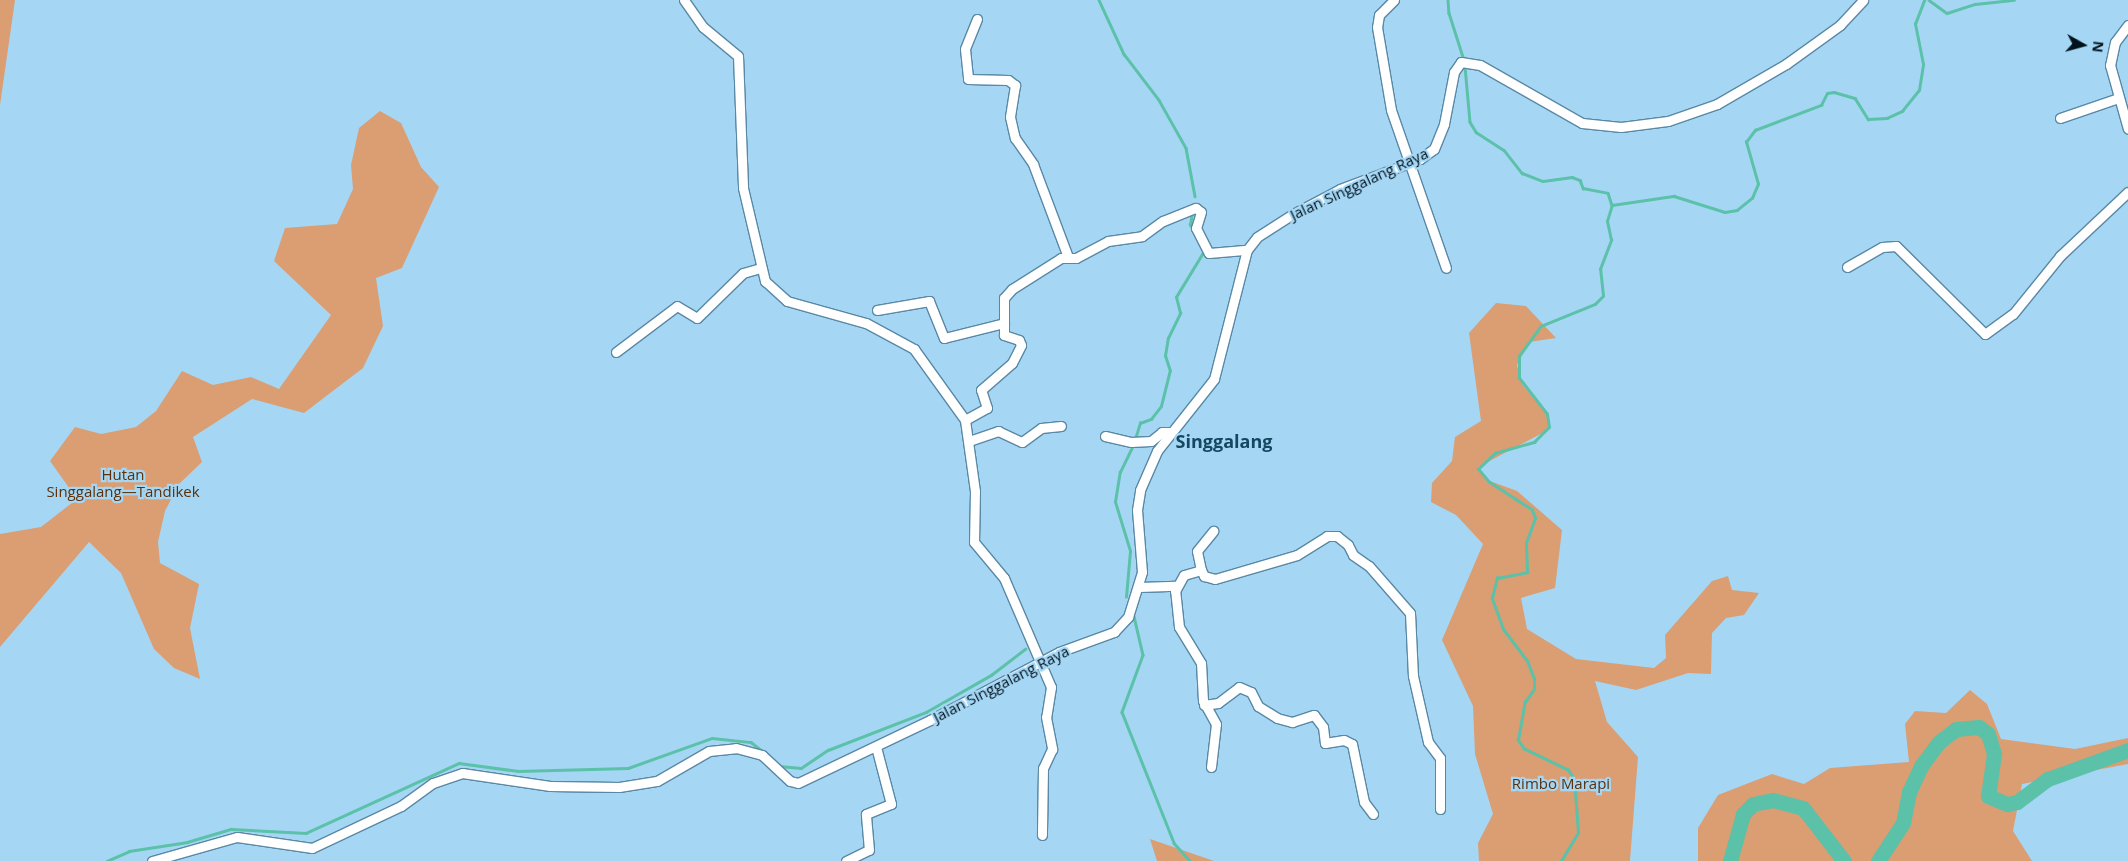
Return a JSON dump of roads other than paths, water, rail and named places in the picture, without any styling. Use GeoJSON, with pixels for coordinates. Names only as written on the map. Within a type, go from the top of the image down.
{"type":"FeatureCollection","features":[{"type":"Feature","properties":{"kind":"street"},"geometry":{"type":"LineString","coordinates":[[684,0],[698,22],[738,56],[743,188],[760,268],[772,290],[787,302],[866,323],[914,349],[965,420],[975,496],[974,542],[1004,578],[1052,690],[1046,718],[1052,749],[1043,768],[1042,835]]}},
{"type":"Feature","properties":{"kind":"street"},"geometry":{"type":"LineString","coordinates":[[1394,0],[1379,16],[1377,27],[1391,110],[1446,268]]}},
{"type":"Feature","properties":{"kind":"street","name":"Jalan Singgalang Raya"},"geometry":{"type":"LineString","coordinates":[[152,861],[237,837],[312,848],[401,806],[448,775],[484,775],[550,786],[619,787],[657,781],[709,751],[736,748],[762,755],[790,781],[798,783],[876,746],[1040,661],[1120,628],[1128,617],[1139,587],[1143,557],[1137,510],[1140,490],[1148,467],[1170,432],[1214,380],[1247,250],[1274,224],[1321,198],[1411,163],[1434,149],[1440,139],[1454,72],[1461,62],[1480,65],[1582,123],[1621,127],[1668,121],[1717,104],[1786,64],[1840,25],[1863,0]]}},
{"type":"Feature","properties":{"kind":"street"},"geometry":{"type":"LineString","coordinates":[[978,19],[965,49],[968,79],[1008,80],[1015,85],[1010,117],[1015,138],[1033,164],[1068,257]]}},
{"type":"Feature","properties":{"kind":"street"},"geometry":{"type":"LineString","coordinates":[[2128,25],[2115,42],[2110,57],[2118,98],[2128,129]]}},
{"type":"Feature","properties":{"kind":"street"},"geometry":{"type":"LineString","coordinates":[[2060,118],[2118,98]]}},
{"type":"Feature","properties":{"kind":"street"},"geometry":{"type":"LineString","coordinates":[[1847,268],[1882,247],[1896,246],[1985,334],[2013,314],[2060,256],[2128,192]]}},
{"type":"Feature","properties":{"kind":"street"},"geometry":{"type":"LineString","coordinates":[[965,420],[987,408],[982,390],[1012,363],[1021,345],[1019,340],[1004,335],[1004,300],[1009,292],[1068,257],[1076,258],[1108,241],[1142,236],[1163,221],[1196,208],[1201,212],[1196,228],[1209,253],[1247,250]]}},
{"type":"Feature","properties":{"kind":"street"},"geometry":{"type":"LineString","coordinates":[[616,352],[677,306],[697,318],[742,273],[760,268]]}},
{"type":"Feature","properties":{"kind":"street"},"geometry":{"type":"LineString","coordinates":[[877,310],[929,301],[944,338],[1004,323]]}},
{"type":"Feature","properties":{"kind":"street"},"geometry":{"type":"LineString","coordinates":[[969,441],[998,431],[1022,442],[1041,428],[1061,426]]}},
{"type":"Feature","properties":{"kind":"street"},"geometry":{"type":"LineString","coordinates":[[1105,436],[1131,442],[1152,441],[1162,432],[1170,432]]}},
{"type":"Feature","properties":{"kind":"street"},"geometry":{"type":"LineString","coordinates":[[1213,531],[1197,551],[1204,576],[1215,579],[1297,555],[1327,536],[1337,536],[1348,545],[1352,555],[1369,566],[1410,613],[1413,676],[1428,742],[1440,758],[1440,808]]}},
{"type":"Feature","properties":{"kind":"street"},"geometry":{"type":"LineString","coordinates":[[1201,570],[1184,575],[1176,586],[1179,627],[1192,644],[1202,667],[1204,704],[1216,728],[1211,767]]}},
{"type":"Feature","properties":{"kind":"street"},"geometry":{"type":"LineString","coordinates":[[1139,587],[1176,586]]}},
{"type":"Feature","properties":{"kind":"street"},"geometry":{"type":"LineString","coordinates":[[1204,704],[1218,703],[1239,687],[1251,692],[1258,706],[1277,718],[1292,722],[1314,716],[1323,728],[1325,743],[1344,740],[1352,744],[1364,802],[1373,814]]}},
{"type":"Feature","properties":{"kind":"street"},"geometry":{"type":"LineString","coordinates":[[846,861],[869,850],[866,814],[891,804],[876,746]]}},
{"type":"Feature","properties":{"kind":"waterway"},"geometry":{"type":"LineString","coordinates":[[1099,0],[1124,54],[1159,100],[1186,148],[1195,196]]}},
{"type":"Feature","properties":{"kind":"waterway"},"geometry":{"type":"LineString","coordinates":[[1448,0],[1449,13],[1464,60]]}},
{"type":"Feature","properties":{"kind":"waterway"},"geometry":{"type":"LineString","coordinates":[[1561,861],[1578,833],[1574,779],[1568,770],[1524,749],[1518,740],[1525,702],[1534,689],[1534,679],[1527,661],[1503,629],[1492,598],[1497,578],[1527,572],[1526,543],[1535,518],[1532,510],[1489,482],[1478,469],[1495,453],[1534,442],[1549,427],[1547,414],[1519,378],[1519,356],[1541,326],[1595,304],[1603,296],[1600,269],[1611,240],[1607,221],[1612,205],[1674,196],[1725,212],[1737,210],[1752,198],[1758,184],[1746,142],[1755,130],[1821,105],[1827,93],[1834,92],[1855,98],[1868,119],[1887,118],[1902,111],[1919,90],[1923,64],[1915,24],[1924,0]]}},
{"type":"Feature","properties":{"kind":"waterway"},"geometry":{"type":"LineString","coordinates":[[1929,0],[1947,13],[1975,4],[2014,0]]}},
{"type":"Feature","properties":{"kind":"waterway"},"geometry":{"type":"LineString","coordinates":[[1465,66],[1470,122],[1476,132],[1504,150],[1522,173],[1543,181],[1572,177],[1580,180],[1583,188],[1608,193],[1612,205]]}},
{"type":"Feature","properties":{"kind":"waterway"},"geometry":{"type":"LineString","coordinates":[[1135,439],[1140,423],[1151,419],[1161,406],[1170,371],[1165,356],[1168,338],[1180,313],[1176,297],[1204,251],[1190,225],[1192,213]]}},
{"type":"Feature","properties":{"kind":"waterway"},"geometry":{"type":"LineString","coordinates":[[1126,597],[1130,551],[1115,502],[1120,472],[1133,445]]}},
{"type":"Feature","properties":{"kind":"waterway"},"geometry":{"type":"LineString","coordinates":[[1133,612],[1143,655],[1122,712],[1174,843],[1190,861]]}},
{"type":"Feature","properties":{"kind":"waterway"},"geometry":{"type":"LineString","coordinates":[[779,766],[801,768],[828,750],[926,712],[991,675],[1025,649]]}},
{"type":"Feature","properties":{"kind":"waterway"},"geometry":{"type":"LineString","coordinates":[[1878,861],[1903,823],[1909,792],[1921,766],[1939,742],[1956,729],[1979,727],[1988,734],[1994,754],[1988,796],[2007,804],[2017,802],[2048,779],[2128,750]]}},
{"type":"Feature","properties":{"kind":"waterway"},"geometry":{"type":"LineString","coordinates":[[107,861],[129,851],[187,842],[231,829],[306,833],[459,763],[518,771],[628,768],[712,738],[751,742],[774,760]]}},
{"type":"Feature","properties":{"kind":"waterway"},"geometry":{"type":"LineString","coordinates":[[1730,861],[1743,814],[1753,804],[1773,800],[1803,808],[1844,861]]}},
{"type":"Feature","properties":{"kind":"district","name":"Singgalang"},"geometry":{"type":"Point","coordinates":[1224,441]}},
{"type":"Feature","properties":{"kind":"park label","name":"Hutan Singgalang—Tandikek"},"geometry":{"type":"Point","coordinates":[123,482]}},
{"type":"Feature","properties":{"kind":"park label","name":"Rimbo Marapi"},"geometry":{"type":"Point","coordinates":[1561,784]}}]}
